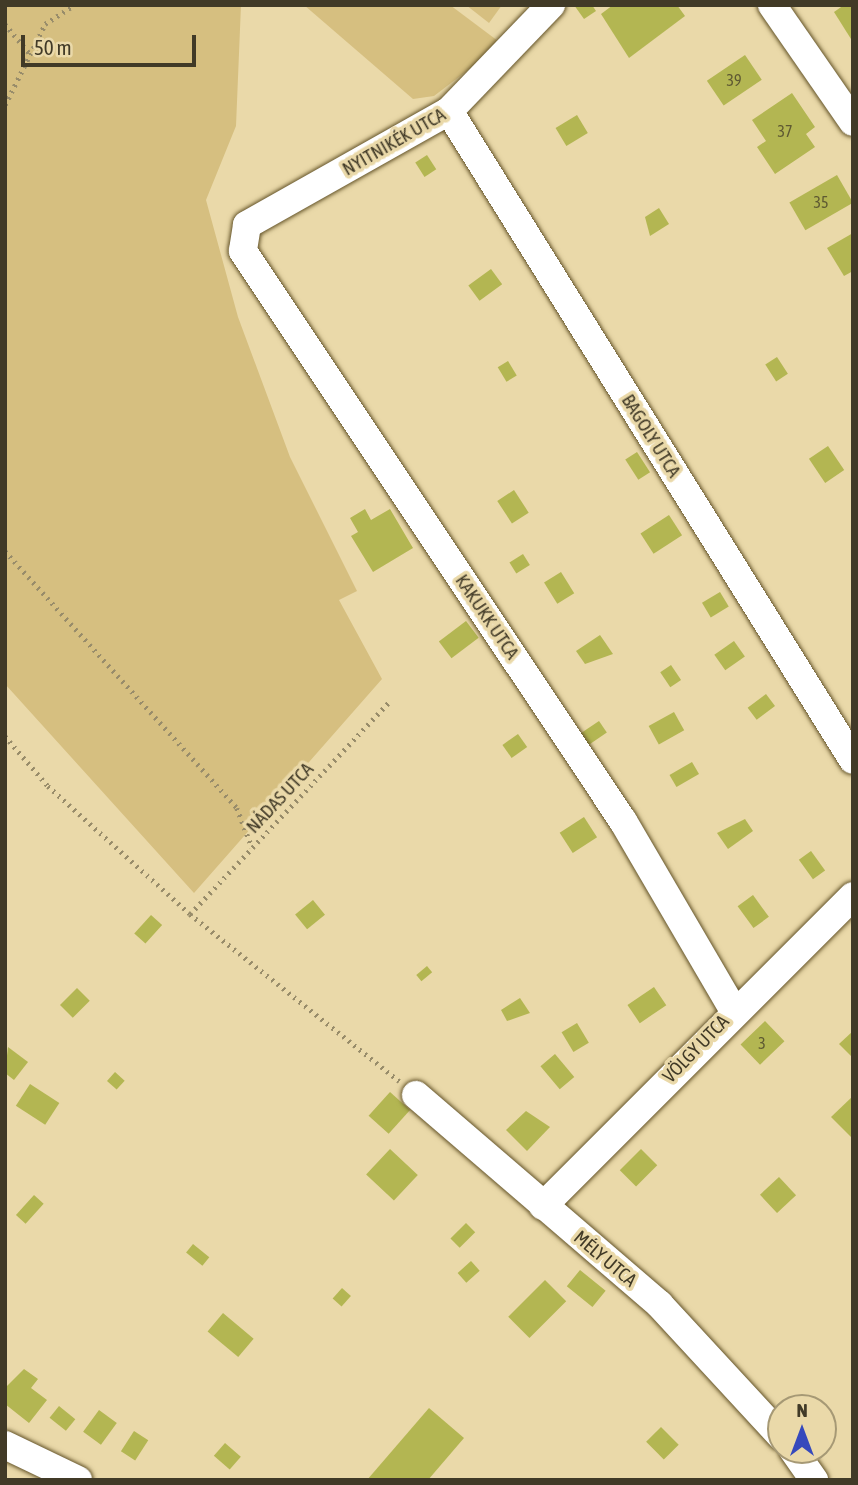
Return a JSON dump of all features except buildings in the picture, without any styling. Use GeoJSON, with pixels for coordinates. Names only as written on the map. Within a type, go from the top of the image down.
{"type":"FeatureCollection","features":[{"type":"Feature","properties":{"kind":"street","name":"NYITNIKÉK UTCA"},"geometry":{"type":"LineString","coordinates":[[247,225],[449,111],[551,5]]}},
{"type":"Feature","properties":{"kind":"street"},"geometry":{"type":"LineString","coordinates":[[772,5],[853,122]]}},
{"type":"Feature","properties":{"kind":"street","name":"BAGOLY UTCA"},"geometry":{"type":"LineString","coordinates":[[449,111],[853,760]]}},
{"type":"Feature","properties":{"kind":"street","name":"KAKUKK UTCA"},"geometry":{"type":"LineString","coordinates":[[247,225],[243,251],[623,821],[734,1011]]}},
{"type":"Feature","properties":{"kind":"street","name":"VÖLGY UTCA"},"geometry":{"type":"LineString","coordinates":[[543,1206],[734,1011],[853,896]]}},
{"type":"Feature","properties":{"kind":"street","name":"MÉLY UTCA"},"geometry":{"type":"LineString","coordinates":[[416,1095],[659,1304],[767,1421]]}},
{"type":"Feature","properties":{"kind":"street"},"geometry":{"type":"LineString","coordinates":[[5,1445],[78,1480]]}},
{"type":"Feature","properties":{"kind":"street"},"geometry":{"type":"LineString","coordinates":[[803,1464],[814,1480]]}},
{"type":"Feature","properties":{"kind":"path"},"geometry":{"type":"LineString","coordinates":[[5,105],[45,24],[74,5]]}},
{"type":"Feature","properties":{"kind":"path"},"geometry":{"type":"LineString","coordinates":[[5,24],[30,54]]}},
{"type":"Feature","properties":{"kind":"path"},"geometry":{"type":"LineString","coordinates":[[5,551],[237,808],[252,847]]}},
{"type":"Feature","properties":{"kind":"path","name":"NÁDAS UTCA"},"geometry":{"type":"LineString","coordinates":[[190,914],[390,701]]}},
{"type":"Feature","properties":{"kind":"path"},"geometry":{"type":"LineString","coordinates":[[5,736],[48,786],[190,914],[416,1095]]}},
{"type":"Feature","properties":{"kind":"shaded area"},"geometry":{"type":"Polygon","coordinates":[[[5,5],[241,5],[236,126],[206,200],[238,317],[290,457],[357,591],[339,600],[382,679],[194,893],[5,684],[5,5]]]}},
{"type":"Feature","properties":{"kind":"shaded area"},"geometry":{"type":"Polygon","coordinates":[[[304,5],[450,5],[502,44],[434,96],[413,99],[304,5]]]}},
{"type":"Feature","properties":{"kind":"shaded area"},"geometry":{"type":"Polygon","coordinates":[[[466,5],[502,5],[489,23],[466,5]]]}}]}
